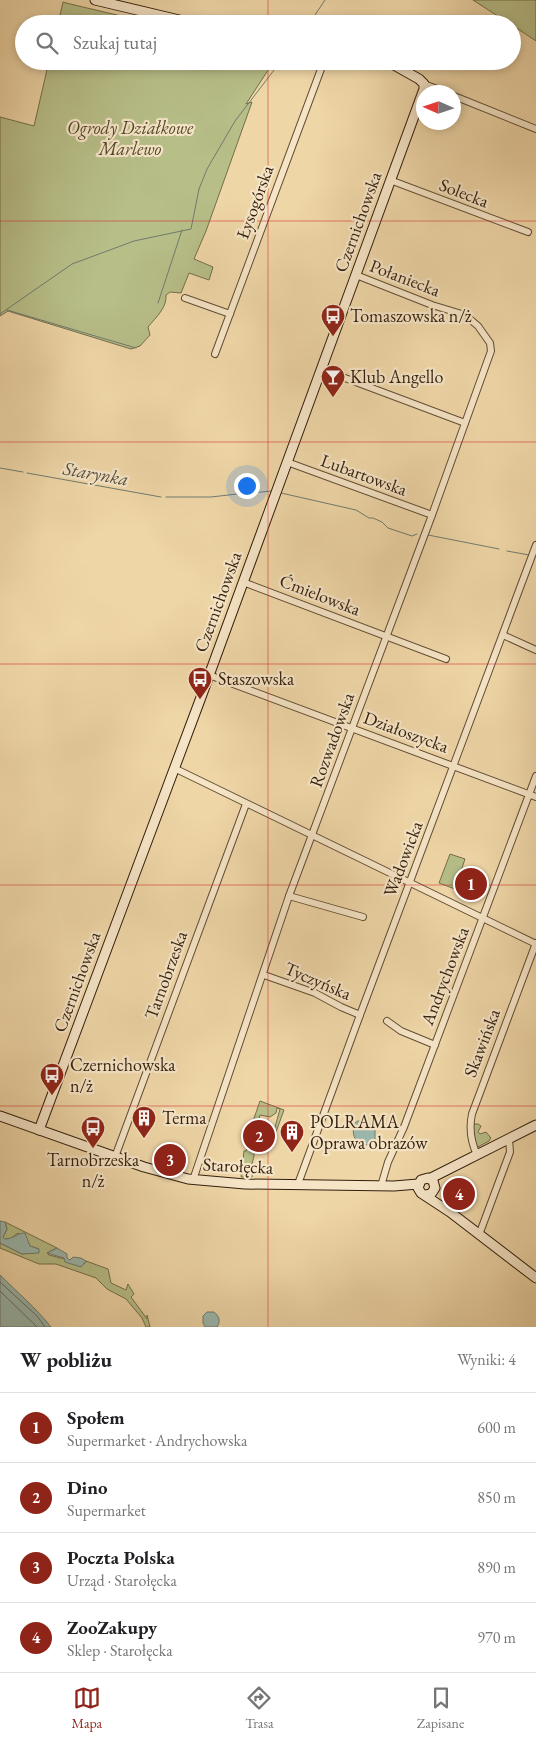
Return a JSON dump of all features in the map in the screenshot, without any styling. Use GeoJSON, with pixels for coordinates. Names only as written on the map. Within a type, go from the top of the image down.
{"type":"FeatureCollection","features":[{"type":"Feature","properties":{"kind":"street"},"geometry":{"type":"LineString","coordinates":[[95,0],[158,15]]}},
{"type":"Feature","properties":{"kind":"street","name":"Łysogórska"},"geometry":{"type":"LineString","coordinates":[[215,354],[321,70]]}},
{"type":"Feature","properties":{"kind":"street"},"geometry":{"type":"LineString","coordinates":[[403,70],[424,84]]}},
{"type":"Feature","properties":{"kind":"street","name":"Czernichowska"},"geometry":{"type":"LineString","coordinates":[[39,1130],[322,369],[424,89],[424,84]]}},
{"type":"Feature","properties":{"kind":"street"},"geometry":{"type":"LineString","coordinates":[[461,99],[536,128]]}},
{"type":"Feature","properties":{"kind":"street","name":"Solecka"},"geometry":{"type":"LineString","coordinates":[[390,180],[528,232]]}},
{"type":"Feature","properties":{"kind":"street","name":"Połaniecka"},"geometry":{"type":"LineString","coordinates":[[356,274],[381,286],[471,318]]}},
{"type":"Feature","properties":{"kind":"street"},"geometry":{"type":"LineString","coordinates":[[186,298],[230,314]]}},
{"type":"Feature","properties":{"kind":"street","name":"Rozwadowska"},"geometry":{"type":"LineString","coordinates":[[194,1180],[290,896],[491,351],[487,339],[471,318]]}},
{"type":"Feature","properties":{"kind":"street"},"geometry":{"type":"LineString","coordinates":[[322,369],[465,423]]}},
{"type":"Feature","properties":{"kind":"street","name":"Lubartowska"},"geometry":{"type":"LineString","coordinates":[[287,462],[432,515]]}},
{"type":"Feature","properties":{"kind":"street","name":"Wadowicka"},"geometry":{"type":"LineString","coordinates":[[298,1184],[536,545]]}},
{"type":"Feature","properties":{"kind":"street","name":"Ćmielowska"},"geometry":{"type":"LineString","coordinates":[[243,582],[446,659]]}},
{"type":"Feature","properties":{"kind":"street"},"geometry":{"type":"LineString","coordinates":[[502,635],[536,650]]}},
{"type":"Feature","properties":{"kind":"street","name":"Działoszycka"},"geometry":{"type":"LineString","coordinates":[[209,675],[533,796]]}},
{"type":"Feature","properties":{"kind":"street"},"geometry":{"type":"LineString","coordinates":[[174,768],[536,944]]}},
{"type":"Feature","properties":{"kind":"street","name":"Andrychowska"},"geometry":{"type":"LineString","coordinates":[[381,1186],[388,1162],[404,1127],[483,918],[533,796],[536,776]]}},
{"type":"Feature","properties":{"kind":"street","name":"Tarnobrzeska"},"geometry":{"type":"LineString","coordinates":[[116,1157],[246,804]]}},
{"type":"Feature","properties":{"kind":"street"},"geometry":{"type":"LineString","coordinates":[[290,896],[362,917]]}},
{"type":"Feature","properties":{"kind":"street","name":"Skawińska"},"geometry":{"type":"LineString","coordinates":[[477,1155],[472,1145],[472,1114],[536,944]]}},
{"type":"Feature","properties":{"kind":"street","name":"Tyczyńska"},"geometry":{"type":"LineString","coordinates":[[264,975],[315,993],[360,1015]]}},
{"type":"Feature","properties":{"kind":"street","name":"Andrychowska"},"geometry":{"type":"LineString","coordinates":[[387,1021],[401,1031],[435,1045]]}},
{"type":"Feature","properties":{"kind":"street","name":"Starołęcka"},"geometry":{"type":"LineString","coordinates":[[0,1116],[166,1174],[194,1180],[225,1183],[427,1188],[450,1212],[536,1278]]}},
{"type":"Feature","properties":{"kind":"street"},"geometry":{"type":"LineString","coordinates":[[427,1188],[451,1169],[536,1125]]}},
{"type":"Feature","properties":{"kind":"street"},"geometry":{"type":"LineString","coordinates":[[479,1235],[510,1152],[509,1139]]}},
{"type":"Feature","properties":{"kind":"green space"},"geometry":{"type":"Polygon","coordinates":[[[473,0],[536,0],[536,41],[521,31],[521,15],[496,15],[473,0]]]}},
{"type":"Feature","properties":{"kind":"green space"},"geometry":{"type":"Polygon","coordinates":[[[63,2],[117,15],[60,15],[63,2]]]}},
{"type":"Feature","properties":{"kind":"green space","name":"Ogrody Działkowe Marlewo"},"geometry":{"type":"Polygon","coordinates":[[[47,70],[268,70],[246,104],[252,102],[206,231],[194,259],[213,267],[209,280],[189,273],[181,293],[170,292],[166,295],[163,308],[148,327],[150,335],[140,346],[131,349],[8,311],[0,316],[0,117],[34,126],[47,70]]]}},
{"type":"Feature","properties":{"kind":"green space"},"geometry":{"type":"Polygon","coordinates":[[[450,854],[465,859],[455,889],[439,883],[450,854]]]}},
{"type":"Feature","properties":{"kind":"green space"},"geometry":{"type":"Polygon","coordinates":[[[260,1101],[284,1110],[273,1140],[280,1109],[277,1108],[276,1113],[270,1117],[260,1115],[249,1151],[254,1153],[250,1172],[253,1174],[252,1177],[241,1177],[244,1151],[246,1151],[252,1131],[250,1130],[260,1101]]]}},
{"type":"Feature","properties":{"kind":"green space"},"geometry":{"type":"Polygon","coordinates":[[[475,1124],[481,1126],[478,1132],[480,1134],[486,1132],[491,1138],[478,1147],[472,1127],[475,1124]]]}},
{"type":"Feature","properties":{"kind":"green space"},"geometry":{"type":"Polygon","coordinates":[[[5,1222],[57,1248],[47,1253],[49,1255],[84,1264],[86,1261],[108,1269],[111,1283],[126,1290],[128,1284],[134,1294],[131,1297],[147,1319],[147,1315],[150,1327],[146,1327],[142,1318],[126,1299],[107,1289],[96,1278],[56,1264],[39,1264],[0,1248],[0,1243],[22,1254],[39,1249],[30,1246],[18,1233],[10,1239],[5,1239],[3,1237],[7,1229],[5,1222]]]}},
{"type":"Feature","properties":{"kind":"water"},"geometry":{"type":"Polygon","coordinates":[[[364,1121],[372,1125],[375,1129],[375,1141],[364,1146],[358,1142],[353,1131],[355,1123],[364,1121]]]}},
{"type":"Feature","properties":{"kind":"water"},"geometry":{"type":"Polygon","coordinates":[[[0,1221],[5,1222],[7,1229],[3,1237],[5,1239],[25,1233],[30,1246],[39,1249],[39,1253],[22,1254],[0,1243],[0,1221]]]}},
{"type":"Feature","properties":{"kind":"water"},"geometry":{"type":"Polygon","coordinates":[[[57,1248],[67,1254],[67,1258],[70,1260],[73,1257],[86,1261],[81,1267],[65,1262],[64,1258],[47,1253],[57,1248]]]}},
{"type":"Feature","properties":{"kind":"water"},"geometry":{"type":"Polygon","coordinates":[[[0,1275],[33,1307],[51,1327],[0,1327],[0,1275]]]}},
{"type":"Feature","properties":{"kind":"water"},"geometry":{"type":"Polygon","coordinates":[[[207,1312],[214,1312],[217,1315],[219,1321],[217,1327],[205,1327],[203,1316],[207,1312]]]}},
{"type":"Feature","properties":{"kind":"waterway"},"geometry":{"type":"LineString","coordinates":[[315,15],[325,0]]}},
{"type":"Feature","properties":{"kind":"waterway"},"geometry":{"type":"LineString","coordinates":[[0,314],[72,264],[134,241],[191,229],[199,189],[207,169],[235,121],[274,70]]}},
{"type":"Feature","properties":{"kind":"waterway"},"geometry":{"type":"LineString","coordinates":[[158,303],[182,230]]}},
{"type":"Feature","properties":{"kind":"waterway"},"geometry":{"type":"LineString","coordinates":[[7,310],[136,348]]}},
{"type":"Feature","properties":{"kind":"waterway","name":"Starynka"},"geometry":{"type":"LineString","coordinates":[[0,468],[23,472]]}},
{"type":"Feature","properties":{"kind":"waterway","name":"Starynka"},"geometry":{"type":"LineString","coordinates":[[27,473],[161,497]]}},
{"type":"Feature","properties":{"kind":"waterway","name":"Starynka"},"geometry":{"type":"LineString","coordinates":[[251,493],[272,491]]}},
{"type":"Feature","properties":{"kind":"waterway","name":"Starynka"},"geometry":{"type":"LineString","coordinates":[[166,497],[211,497],[246,493]]}},
{"type":"Feature","properties":{"kind":"waterway","name":"Starynka"},"geometry":{"type":"LineString","coordinates":[[281,493],[356,510],[369,518],[382,522],[388,528],[412,536],[417,534]]}},
{"type":"Feature","properties":{"kind":"waterway","name":"Starynka"},"geometry":{"type":"LineString","coordinates":[[428,535],[499,549]]}},
{"type":"Feature","properties":{"kind":"waterway","name":"Starynka"},"geometry":{"type":"LineString","coordinates":[[507,551],[529,555]]}},
{"type":"Feature","properties":{"kind":"place","name":"Tomaszowska n/ż"},"geometry":{"type":"Point","coordinates":[333,337]}},
{"type":"Feature","properties":{"kind":"place","name":"Klub Angello"},"geometry":{"type":"Point","coordinates":[333,398]}},
{"type":"Feature","properties":{"kind":"place","name":"Staszowska"},"geometry":{"type":"Point","coordinates":[200,700]}},
{"type":"Feature","properties":{"kind":"place","name":"Społem"},"geometry":{"type":"Point","coordinates":[471,884]}},
{"type":"Feature","properties":{"kind":"place","name":"Czernichowska n/ż"},"geometry":{"type":"Point","coordinates":[52,1096]}},
{"type":"Feature","properties":{"kind":"place","name":"Dino"},"geometry":{"type":"Point","coordinates":[259,1136]}},
{"type":"Feature","properties":{"kind":"place","name":"Terma"},"geometry":{"type":"Point","coordinates":[144,1139]}},
{"type":"Feature","properties":{"kind":"place","name":"Tarnobrzeska n/ż"},"geometry":{"type":"Point","coordinates":[93,1149]}},
{"type":"Feature","properties":{"kind":"place","name":"POLRAMA Oprawa obrazów"},"geometry":{"type":"Point","coordinates":[292,1153]}},
{"type":"Feature","properties":{"kind":"place","name":"Poczta Polska"},"geometry":{"type":"Point","coordinates":[170,1160]}},
{"type":"Feature","properties":{"kind":"place","name":"ZooZakupy"},"geometry":{"type":"Point","coordinates":[459,1194]}}]}
